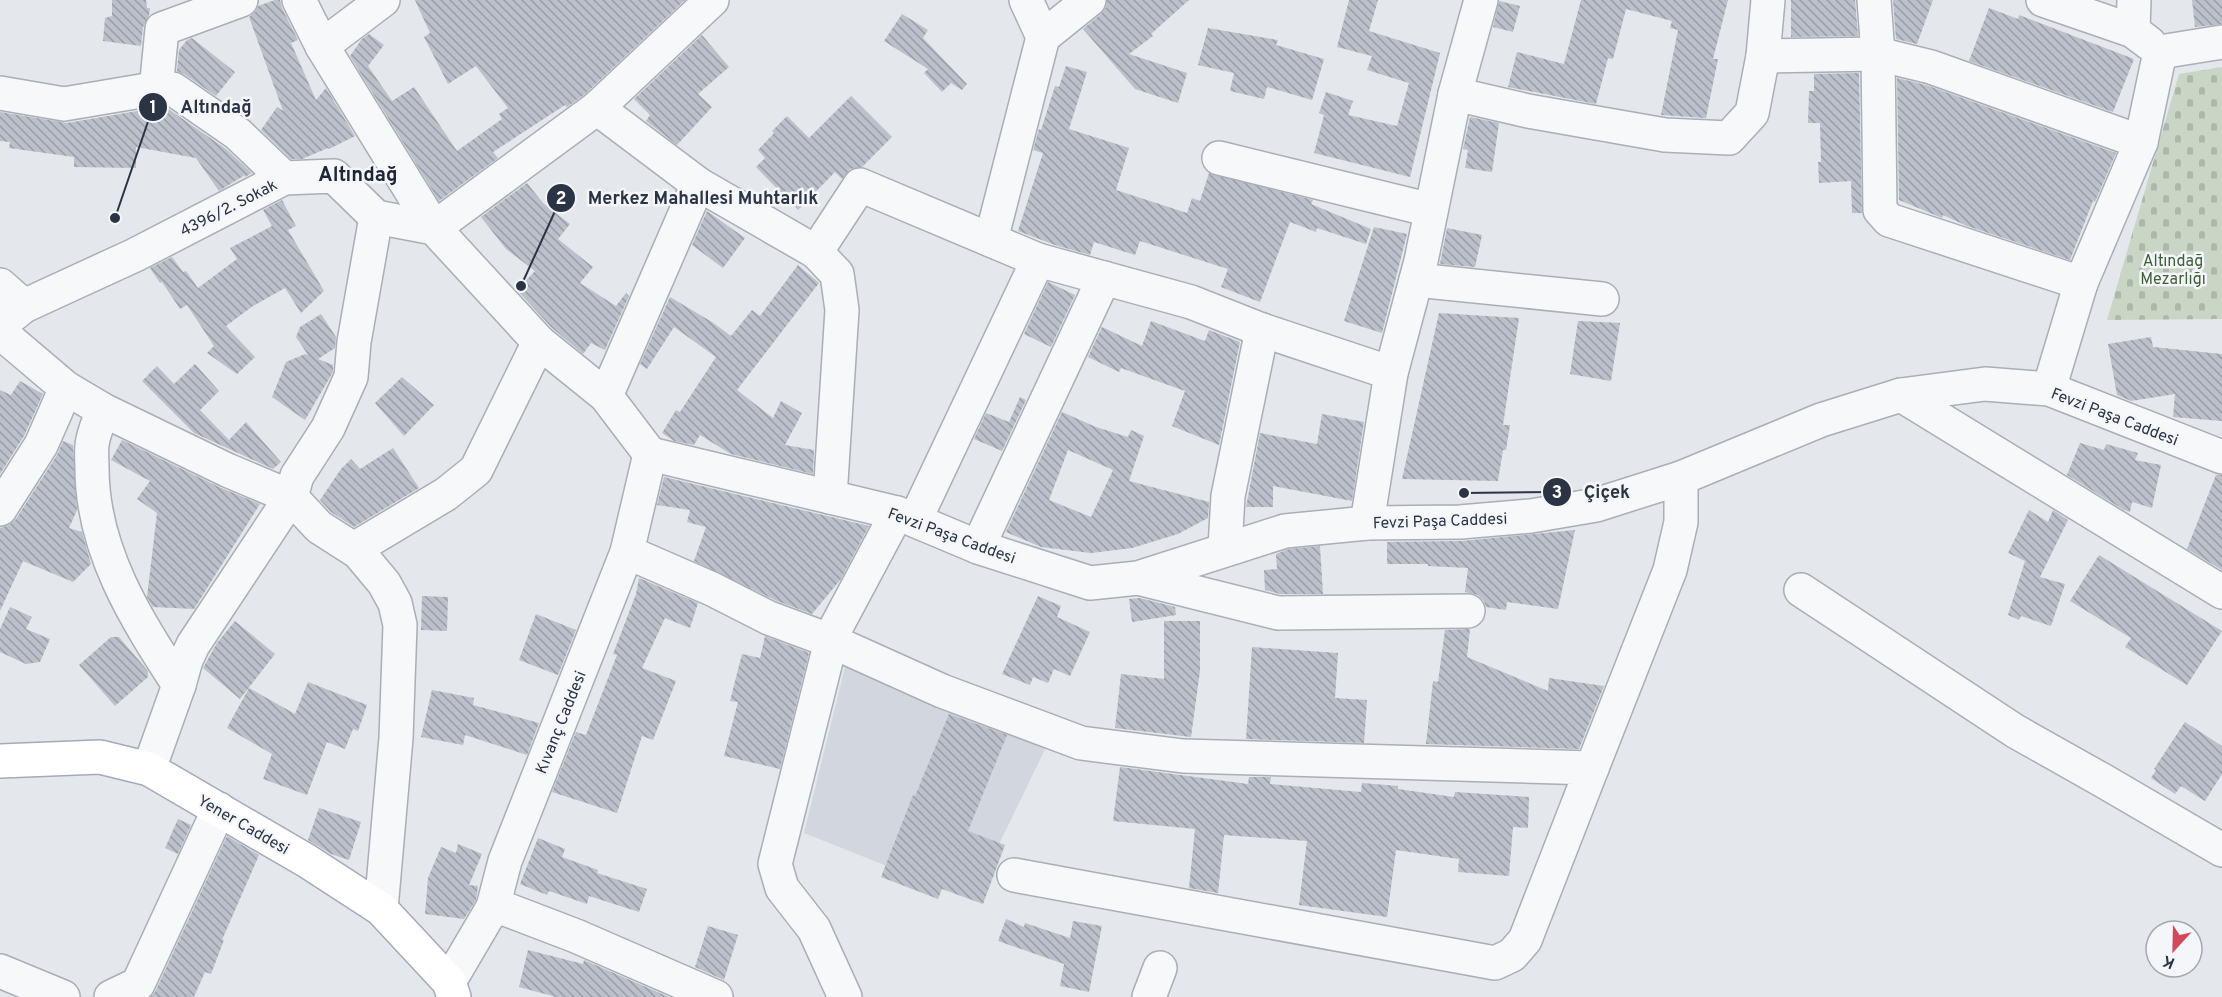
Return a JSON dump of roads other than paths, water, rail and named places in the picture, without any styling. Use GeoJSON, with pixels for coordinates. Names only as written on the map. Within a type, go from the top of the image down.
{"type":"FeatureCollection","features":[{"type":"Feature","properties":{"kind":"main road","name":"Yener Caddesi"},"geometry":{"type":"LineString","coordinates":[[0,761],[100,757],[149,770],[307,861],[381,909],[451,990]]}},
{"type":"Feature","properties":{"kind":"street"},"geometry":{"type":"LineString","coordinates":[[156,90],[162,29],[241,0]]}},
{"type":"Feature","properties":{"kind":"street"},"geometry":{"type":"LineString","coordinates":[[299,0],[322,46],[434,228],[539,342],[606,396],[650,454]]}},
{"type":"Feature","properties":{"kind":"street"},"geometry":{"type":"LineString","coordinates":[[322,46],[383,0]]}},
{"type":"Feature","properties":{"kind":"street"},"geometry":{"type":"LineString","coordinates":[[149,770],[193,645],[291,497],[297,476],[327,428],[351,377],[354,342],[376,217],[434,228],[597,108],[712,0]]}},
{"type":"Feature","properties":{"kind":"street"},"geometry":{"type":"LineString","coordinates":[[1026,0],[1043,37]]}},
{"type":"Feature","properties":{"kind":"street"},"geometry":{"type":"LineString","coordinates":[[991,240],[1043,37],[1089,0]]}},
{"type":"Feature","properties":{"kind":"street"},"geometry":{"type":"LineString","coordinates":[[1367,523],[1391,374],[1416,280],[1455,94],[1481,0]]}},
{"type":"Feature","properties":{"kind":"street"},"geometry":{"type":"LineString","coordinates":[[1455,94],[1528,111],[1665,135],[1729,138],[1752,113],[1763,56],[1768,0]]}},
{"type":"Feature","properties":{"kind":"street"},"geometry":{"type":"LineString","coordinates":[[1874,0],[1878,54],[1880,210],[1889,220],[2080,283]]}},
{"type":"Feature","properties":{"kind":"street"},"geometry":{"type":"LineString","coordinates":[[2043,0],[2133,16],[2160,52],[2141,142],[2080,283],[2049,389]]}},
{"type":"Feature","properties":{"kind":"street"},"geometry":{"type":"LineString","coordinates":[[2160,52],[2222,42]]}},
{"type":"Feature","properties":{"kind":"street"},"geometry":{"type":"LineString","coordinates":[[1763,56],[1878,54],[1931,67],[2141,142]]}},
{"type":"Feature","properties":{"kind":"street"},"geometry":{"type":"LineString","coordinates":[[0,93],[64,104],[173,89],[238,134],[284,178]]}},
{"type":"Feature","properties":{"kind":"street"},"geometry":{"type":"LineString","coordinates":[[597,108],[698,184],[816,252],[837,274],[842,310],[830,497]]}},
{"type":"Feature","properties":{"kind":"street"},"geometry":{"type":"LineString","coordinates":[[1219,158],[1431,210]]}},
{"type":"Feature","properties":{"kind":"street","name":"4396/2. Sokak"},"geometry":{"type":"LineString","coordinates":[[8,305],[135,255],[284,178],[334,176],[376,217]]}},
{"type":"Feature","properties":{"kind":"street"},"geometry":{"type":"LineString","coordinates":[[606,396],[698,184]]}},
{"type":"Feature","properties":{"kind":"street"},"geometry":{"type":"LineString","coordinates":[[816,252],[860,185],[1038,260],[1191,302],[1262,330],[1391,374]]}},
{"type":"Feature","properties":{"kind":"street"},"geometry":{"type":"LineString","coordinates":[[845,997],[814,929],[782,888],[775,864],[833,633],[906,517],[1038,260]]}},
{"type":"Feature","properties":{"kind":"street"},"geometry":{"type":"LineString","coordinates":[[978,547],[1104,278]]}},
{"type":"Feature","properties":{"kind":"street"},"geometry":{"type":"LineString","coordinates":[[1416,280],[1602,299]]}},
{"type":"Feature","properties":{"kind":"street"},"geometry":{"type":"LineString","coordinates":[[1225,548],[1227,496],[1262,330]]}},
{"type":"Feature","properties":{"kind":"street"},"geometry":{"type":"LineString","coordinates":[[0,332],[66,388],[103,410],[227,470],[291,497],[319,527],[354,549],[384,583],[395,603],[400,625],[396,738],[381,909]]}},
{"type":"Feature","properties":{"kind":"street"},"geometry":{"type":"LineString","coordinates":[[354,549],[446,494],[476,470],[539,342]]}},
{"type":"Feature","properties":{"kind":"street","name":"Fevzi Paşa Caddesi"},"geometry":{"type":"LineString","coordinates":[[650,454],[906,517],[978,547],[1090,583],[1138,578],[1225,548],[1285,531],[1367,523],[1460,522],[1531,516],[1596,505],[1681,478],[1821,420],[1901,395],[1985,384],[2049,389],[2222,458]]}},
{"type":"Feature","properties":{"kind":"street"},"geometry":{"type":"LineString","coordinates":[[0,509],[41,444],[66,388]]}},
{"type":"Feature","properties":{"kind":"street"},"geometry":{"type":"LineString","coordinates":[[1901,395],[2222,592]]}},
{"type":"Feature","properties":{"kind":"street"},"geometry":{"type":"LineString","coordinates":[[103,410],[92,445],[92,488],[97,519],[114,573],[129,604],[180,685]]}},
{"type":"Feature","properties":{"kind":"street","name":"Kıvanç Caddesi"},"geometry":{"type":"LineString","coordinates":[[451,990],[493,907],[505,861],[627,552],[650,454]]}},
{"type":"Feature","properties":{"kind":"street"},"geometry":{"type":"LineString","coordinates":[[1014,875],[1495,963],[1512,955],[1525,940],[1670,570],[1681,522],[1681,478]]}},
{"type":"Feature","properties":{"kind":"street"},"geometry":{"type":"LineString","coordinates":[[627,552],[712,589],[769,618],[831,641],[942,691],[1082,743],[1183,756],[1592,768]]}},
{"type":"Feature","properties":{"kind":"street"},"geometry":{"type":"LineString","coordinates":[[1138,578],[1278,613],[1468,611]]}},
{"type":"Feature","properties":{"kind":"street"},"geometry":{"type":"LineString","coordinates":[[1801,590],[2015,731],[2222,850]]}},
{"type":"Feature","properties":{"kind":"street"},"geometry":{"type":"LineString","coordinates":[[111,997],[138,984],[219,809]]}},
{"type":"Feature","properties":{"kind":"street"},"geometry":{"type":"LineString","coordinates":[[493,907],[508,910],[722,993]]}},
{"type":"Feature","properties":{"kind":"street"},"geometry":{"type":"LineString","coordinates":[[0,971],[63,997]]}},
{"type":"Feature","properties":{"kind":"place","name":"Altındağ"},"geometry":{"type":"Point","coordinates":[115,218]}},
{"type":"Feature","properties":{"kind":"place","name":"Merkez Mahallesi Muhtarlık"},"geometry":{"type":"Point","coordinates":[521,286]}},
{"type":"Feature","properties":{"kind":"place","name":"Çiçek"},"geometry":{"type":"Point","coordinates":[1464,493]}},
{"type":"Feature","properties":{"kind":"district","name":"Altındağ"},"geometry":{"type":"Point","coordinates":[358,174]}},
{"type":"Feature","properties":{"kind":"park label","name":"Altındağ Mezarlığı"},"geometry":{"type":"Point","coordinates":[2173,269]}}]}
